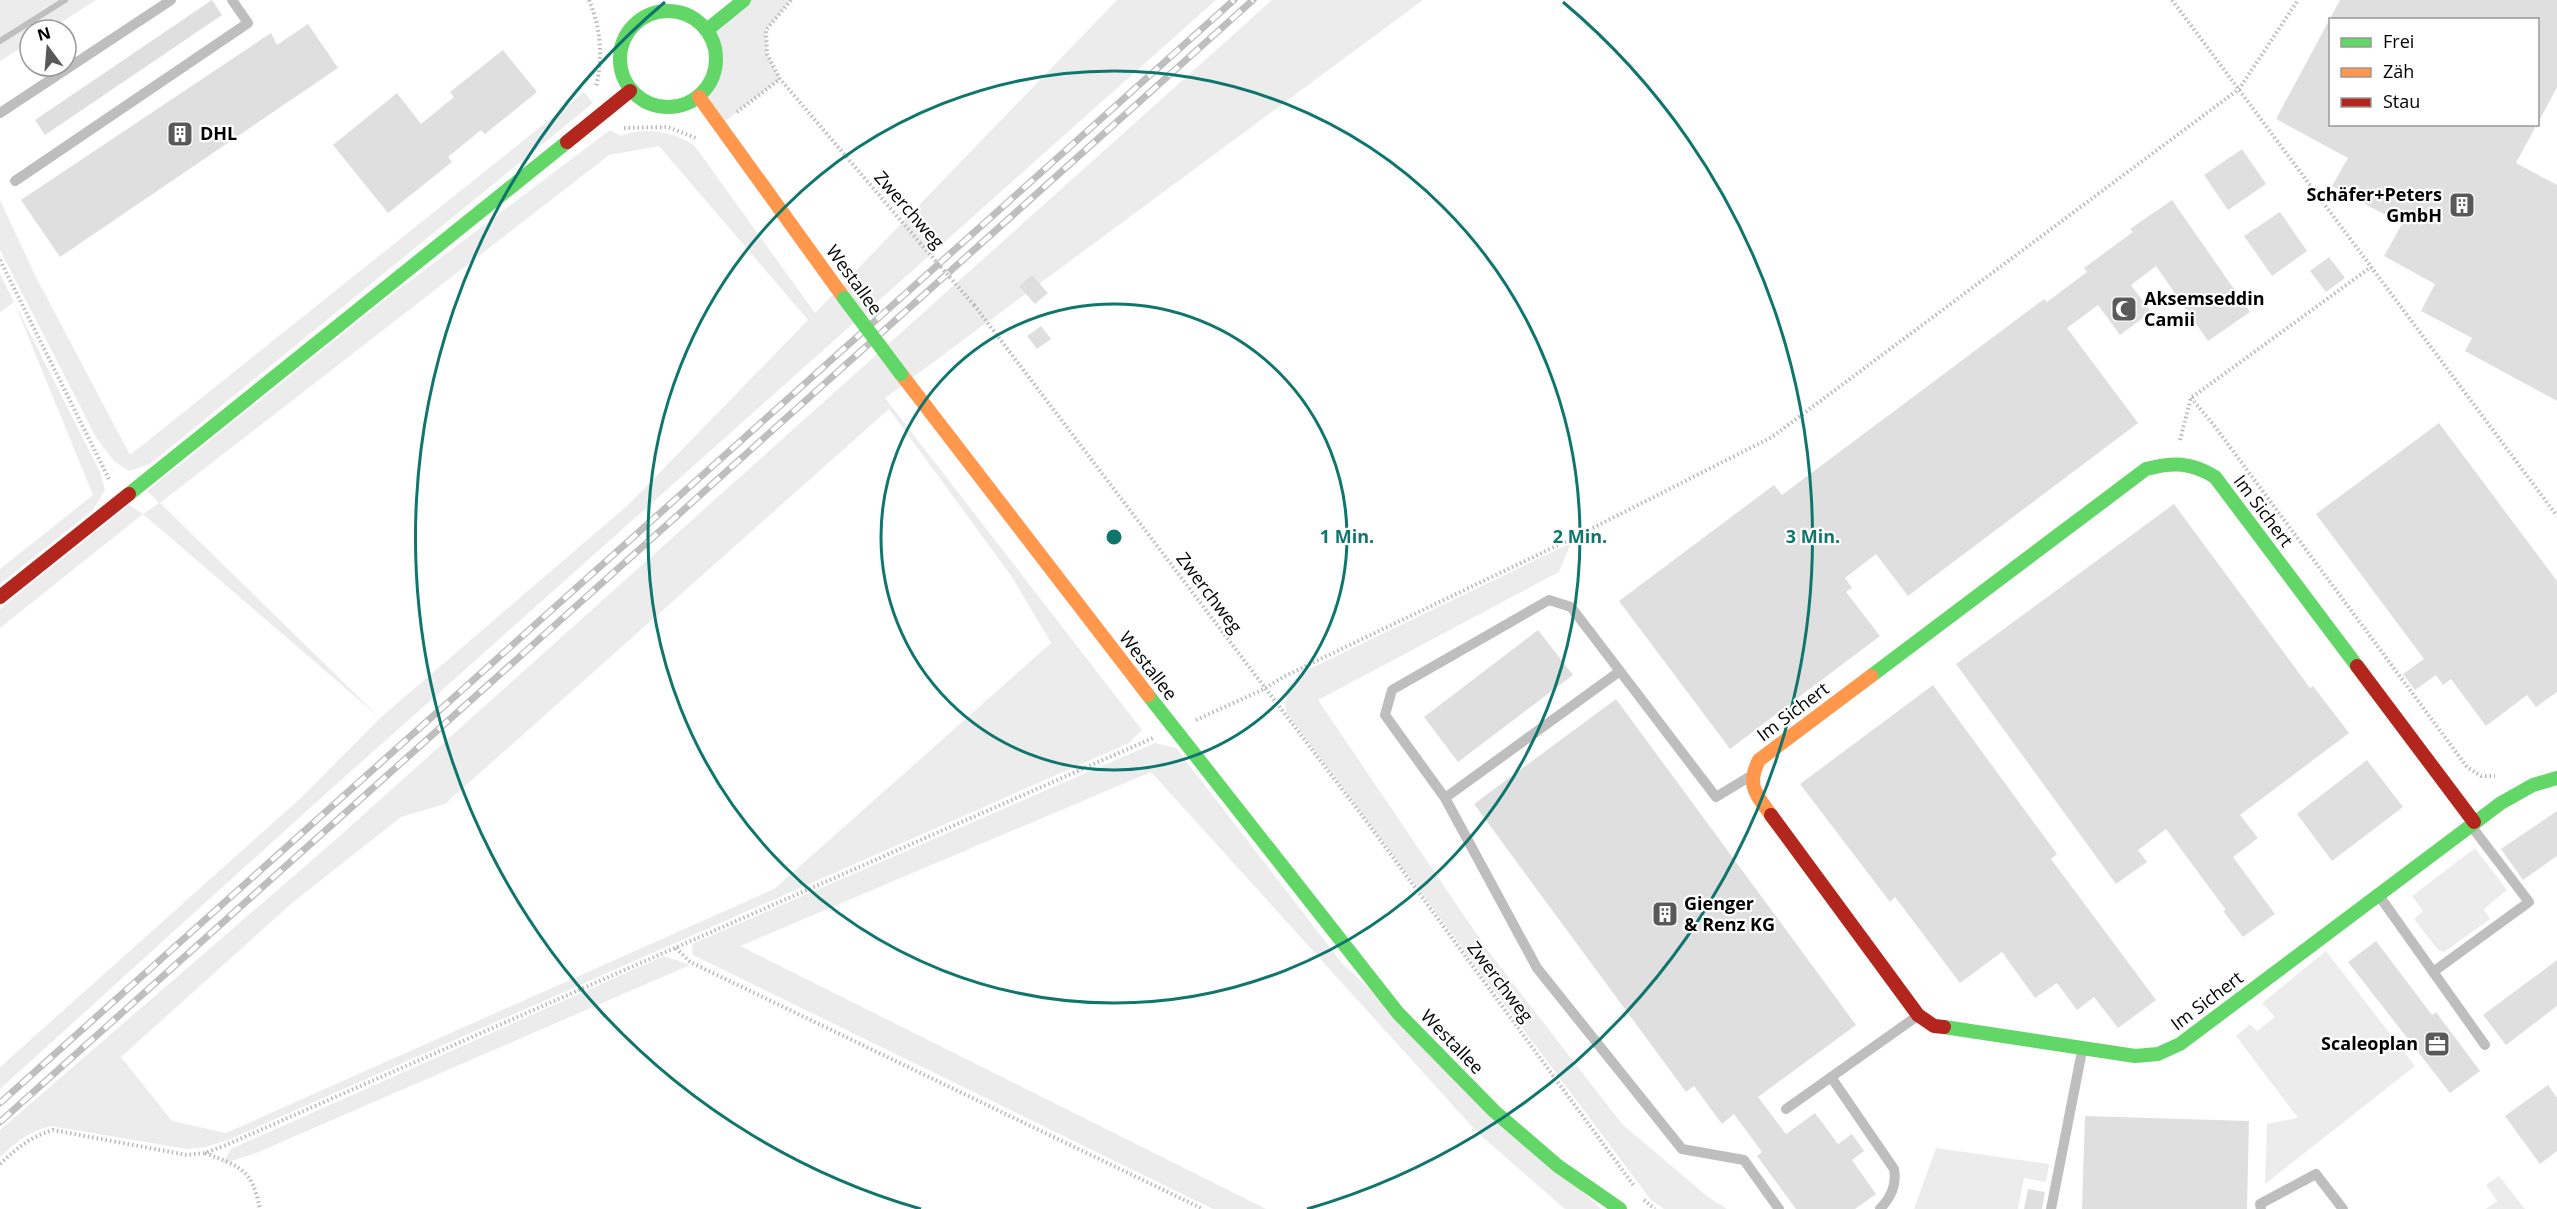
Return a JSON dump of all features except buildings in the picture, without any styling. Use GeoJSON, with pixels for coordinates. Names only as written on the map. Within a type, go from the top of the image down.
{"type":"FeatureCollection","features":[{"type":"Feature","properties":{"kind":"main road"},"geometry":{"type":"LineString","coordinates":[[707,30],[744,0]]}},
{"type":"Feature","properties":{"kind":"main road"},"geometry":{"type":"LineString","coordinates":[[676,11],[693,18],[707,30],[716,49],[717,66],[710,84],[699,97],[682,106],[663,108],[645,102],[630,90],[621,73],[620,52],[627,33],[639,14],[676,11]]}},
{"type":"Feature","properties":{"kind":"main road"},"geometry":{"type":"LineString","coordinates":[[0,597],[630,90]]}},
{"type":"Feature","properties":{"kind":"main road","name":"Westallee"},"geometry":{"type":"LineString","coordinates":[[699,97],[901,374],[1174,729],[1406,1021],[1494,1111],[1558,1166],[1620,1209]]}},
{"type":"Feature","properties":{"kind":"main road","name":"Im Sichert"},"geometry":{"type":"LineString","coordinates":[[2472,823],[2215,477],[2197,464],[2174,461],[2146,469],[1759,760],[1751,776],[1755,793],[1918,1015],[1934,1026],[2135,1056],[2158,1054],[2180,1044],[2472,823],[2515,794],[2545,780],[2557,778]]}},
{"type":"Feature","properties":{"kind":"lane"},"geometry":{"type":"LineString","coordinates":[[0,113],[171,0]]}},
{"type":"Feature","properties":{"kind":"lane"},"geometry":{"type":"LineString","coordinates":[[15,181],[248,23],[232,0]]}},
{"type":"Feature","properties":{"kind":"lane"},"geometry":{"type":"LineString","coordinates":[[1751,776],[1716,797],[1571,607],[1549,600],[1392,690],[1386,715],[1444,798],[1537,968],[1682,1149],[1744,1160],[1779,1209]]}},
{"type":"Feature","properties":{"kind":"lane"},"geometry":{"type":"LineString","coordinates":[[1444,798],[1620,671]]}},
{"type":"Feature","properties":{"kind":"lane"},"geometry":{"type":"LineString","coordinates":[[2433,972],[2529,902],[2472,823]]}},
{"type":"Feature","properties":{"kind":"lane"},"geometry":{"type":"LineString","coordinates":[[2378,894],[2485,1045]]}},
{"type":"Feature","properties":{"kind":"lane"},"geometry":{"type":"LineString","coordinates":[[1786,1109],[1918,1015]]}},
{"type":"Feature","properties":{"kind":"lane"},"geometry":{"type":"LineString","coordinates":[[2051,1209],[2082,1048]]}},
{"type":"Feature","properties":{"kind":"lane"},"geometry":{"type":"LineString","coordinates":[[1831,1077],[1894,1169],[1896,1181],[1889,1199],[1880,1209]]}},
{"type":"Feature","properties":{"kind":"lane"},"geometry":{"type":"LineString","coordinates":[[2261,1209],[2260,1204],[2316,1174],[2343,1209]]}},
{"type":"Feature","properties":{"kind":"path"},"geometry":{"type":"LineString","coordinates":[[589,0],[599,24],[602,64],[595,91]]}},
{"type":"Feature","properties":{"kind":"path","name":"Zwerchweg"},"geometry":{"type":"LineString","coordinates":[[791,0],[766,30],[767,54],[780,79],[974,304],[1364,818],[1646,1203],[1654,1209]]}},
{"type":"Feature","properties":{"kind":"path"},"geometry":{"type":"LineString","coordinates":[[2172,0],[2557,516]]}},
{"type":"Feature","properties":{"kind":"path"},"geometry":{"type":"LineString","coordinates":[[0,1164],[20,1144],[53,1130],[187,1155],[205,1153],[1264,689],[1283,677],[1573,538],[1772,436],[2240,89],[2298,0]]}},
{"type":"Feature","properties":{"kind":"path"},"geometry":{"type":"LineString","coordinates":[[0,260],[120,501]]}},
{"type":"Feature","properties":{"kind":"path"},"geometry":{"type":"LineString","coordinates":[[2174,461],[2191,398],[2370,267]]}},
{"type":"Feature","properties":{"kind":"path"},"geometry":{"type":"LineString","coordinates":[[2191,398],[2213,424],[2467,767],[2481,776],[2500,774]]}},
{"type":"Feature","properties":{"kind":"path"},"geometry":{"type":"LineString","coordinates":[[676,948],[690,962],[1203,1209]]}},
{"type":"Feature","properties":{"kind":"path"},"geometry":{"type":"LineString","coordinates":[[205,1153],[238,1166],[255,1185],[260,1209]]}},
{"type":"Feature","properties":{"kind":"shaded area"},"geometry":{"type":"Polygon","coordinates":[[[0,0],[96,0],[68,18],[18,18],[18,50],[0,61],[0,0]]]}},
{"type":"Feature","properties":{"kind":"shaded area"},"geometry":{"type":"Polygon","coordinates":[[[744,0],[791,0],[766,30],[767,54],[780,79],[719,126],[699,97],[711,80],[715,65],[714,49],[707,30],[744,0]]]}},
{"type":"Feature","properties":{"kind":"shaded area"},"geometry":{"type":"Polygon","coordinates":[[[1117,0],[1216,0],[311,807],[0,1089],[0,1067],[303,796],[380,718],[143,514],[159,503],[147,491],[390,296],[610,130],[621,136],[638,131],[658,132],[686,140],[694,145],[815,313],[1117,0]],[[659,146],[609,155],[160,503],[380,718],[628,505],[808,320],[659,146]]]}},
{"type":"Feature","properties":{"kind":"shaded area"},"geometry":{"type":"Polygon","coordinates":[[[1272,0],[1423,0],[885,398],[1142,730],[1129,743],[228,1140],[206,1147],[187,1149],[51,1126],[24,1138],[0,1157],[0,1130],[334,841],[1272,0]],[[889,409],[445,804],[401,817],[292,903],[121,1057],[172,1121],[226,1133],[774,889],[1051,643],[1012,577],[889,409]]]}},
{"type":"Feature","properties":{"kind":"shaded area"},"geometry":{"type":"Polygon","coordinates":[[[584,92],[593,103],[150,464],[129,471],[114,461],[97,439],[0,250],[0,200],[36,277],[130,455],[584,92]]]}},
{"type":"Feature","properties":{"kind":"shaded area"},"geometry":{"type":"Polygon","coordinates":[[[0,274],[100,472],[105,490],[93,510],[0,584],[0,569],[93,495],[14,302],[0,312],[0,274]]]}},
{"type":"Feature","properties":{"kind":"shaded area"},"geometry":{"type":"Polygon","coordinates":[[[129,505],[143,514],[0,628],[0,609],[129,505]]]}},
{"type":"Feature","properties":{"kind":"shaded area"},"geometry":{"type":"Polygon","coordinates":[[[1571,543],[1559,572],[1318,700],[1488,951],[1622,1124],[1708,1197],[1727,1209],[1664,1209],[1651,1200],[1286,712],[1288,689],[1303,672],[1571,543]]]}},
{"type":"Feature","properties":{"kind":"shaded area"},"geometry":{"type":"Polygon","coordinates":[[[1155,743],[1176,748],[1342,963],[1601,1209],[1565,1209],[1477,1132],[1151,772],[740,946],[1266,1209],[1213,1209],[693,955],[692,944],[1155,743]]]}},
{"type":"Feature","properties":{"kind":"shaded area"},"geometry":{"type":"Polygon","coordinates":[[[2475,848],[2507,890],[2484,909],[2490,919],[2444,952],[2438,950],[2414,919],[2423,911],[2412,896],[2475,848]]]}},
{"type":"Feature","properties":{"kind":"shaded area"},"geometry":{"type":"Polygon","coordinates":[[[2326,951],[2415,1066],[2265,1184],[2267,1124],[2298,1118],[2236,1036],[2250,1024],[2257,1031],[2275,1017],[2262,1003],[2326,951]]]}},
{"type":"Feature","properties":{"kind":"shaded area"},"geometry":{"type":"Polygon","coordinates":[[[664,956],[690,965],[256,1153],[222,1164],[231,1149],[664,956]]]}},
{"type":"Feature","properties":{"kind":"shaded area"},"geometry":{"type":"Polygon","coordinates":[[[1936,1148],[2049,1164],[2046,1182],[2024,1178],[2018,1209],[1914,1209],[1936,1148]]]}},
{"type":"Feature","properties":{"kind":"shaded area"},"geometry":{"type":"Polygon","coordinates":[[[2499,1176],[2525,1209],[2486,1209],[2497,1201],[2486,1185],[2499,1176]]]}},
{"type":"Feature","properties":{"kind":"waterway"},"geometry":{"type":"LineString","coordinates":[[0,41],[65,0]]}},
{"type":"Feature","properties":{"kind":"railway"},"geometry":{"type":"LineString","coordinates":[[0,1103],[1234,0]]}},
{"type":"Feature","properties":{"kind":"railway"},"geometry":{"type":"LineString","coordinates":[[0,1122],[1253,0]]}},
{"type":"Feature","properties":{"kind":"traffic: fast"},"geometry":{"type":"LineString","coordinates":[[707,30],[744,0]]}},
{"type":"Feature","properties":{"kind":"traffic: fast"},"geometry":{"type":"LineString","coordinates":[[668,11],[686,14],[702,25],[713,41],[716,59],[713,77],[702,93],[686,104],[668,107],[650,104],[634,93],[623,77],[620,59],[623,41],[634,25],[650,14],[668,11]]}},
{"type":"Feature","properties":{"kind":"traffic: fast"},"geometry":{"type":"LineString","coordinates":[[129,494],[567,142]]}},
{"type":"Feature","properties":{"kind":"traffic: fast"},"geometry":{"type":"LineString","coordinates":[[844,298],[901,374]]}},
{"type":"Feature","properties":{"kind":"traffic: fast"},"geometry":{"type":"LineString","coordinates":[[1871,676],[2146,469],[2173,464],[2198,468],[2215,477],[2357,666]]}},
{"type":"Feature","properties":{"kind":"traffic: fast"},"geometry":{"type":"LineString","coordinates":[[1148,695],[1398,1013],[1494,1111],[1558,1166],[1620,1209]]}},
{"type":"Feature","properties":{"kind":"traffic: fast"},"geometry":{"type":"LineString","coordinates":[[1944,1027],[2135,1056],[2158,1054],[2180,1044],[2501,803],[2533,785],[2557,778]]}},
{"type":"Feature","properties":{"kind":"traffic: slow"},"geometry":{"type":"LineString","coordinates":[[699,97],[844,298]]}},
{"type":"Feature","properties":{"kind":"traffic: slow"},"geometry":{"type":"LineString","coordinates":[[901,374],[1148,695]]}},
{"type":"Feature","properties":{"kind":"traffic: slow"},"geometry":{"type":"LineString","coordinates":[[1771,815],[1754,789],[1753,777],[1759,760],[1871,676]]}},
{"type":"Feature","properties":{"kind":"traffic: jam"},"geometry":{"type":"LineString","coordinates":[[567,142],[630,91]]}},
{"type":"Feature","properties":{"kind":"traffic: jam"},"geometry":{"type":"LineString","coordinates":[[0,597],[129,494]]}},
{"type":"Feature","properties":{"kind":"traffic: jam"},"geometry":{"type":"LineString","coordinates":[[2357,666],[2474,822]]}},
{"type":"Feature","properties":{"kind":"traffic: jam"},"geometry":{"type":"LineString","coordinates":[[1771,815],[1918,1015],[1934,1026],[1944,1027]]}},
{"type":"Feature","properties":{"kind":"place","name":"DHL"},"geometry":{"type":"Point","coordinates":[180,134]}},
{"type":"Feature","properties":{"kind":"place","name":"Schäfer+Peters GmbH"},"geometry":{"type":"Point","coordinates":[2462,205]}},
{"type":"Feature","properties":{"kind":"place","name":"Aksemseddin Camii"},"geometry":{"type":"Point","coordinates":[2124,309]}},
{"type":"Feature","properties":{"kind":"place","name":"Gienger & Renz KG"},"geometry":{"type":"Point","coordinates":[1665,914]}},
{"type":"Feature","properties":{"kind":"place","name":"Scaleoplan"},"geometry":{"type":"Point","coordinates":[2437,1044]}}]}
